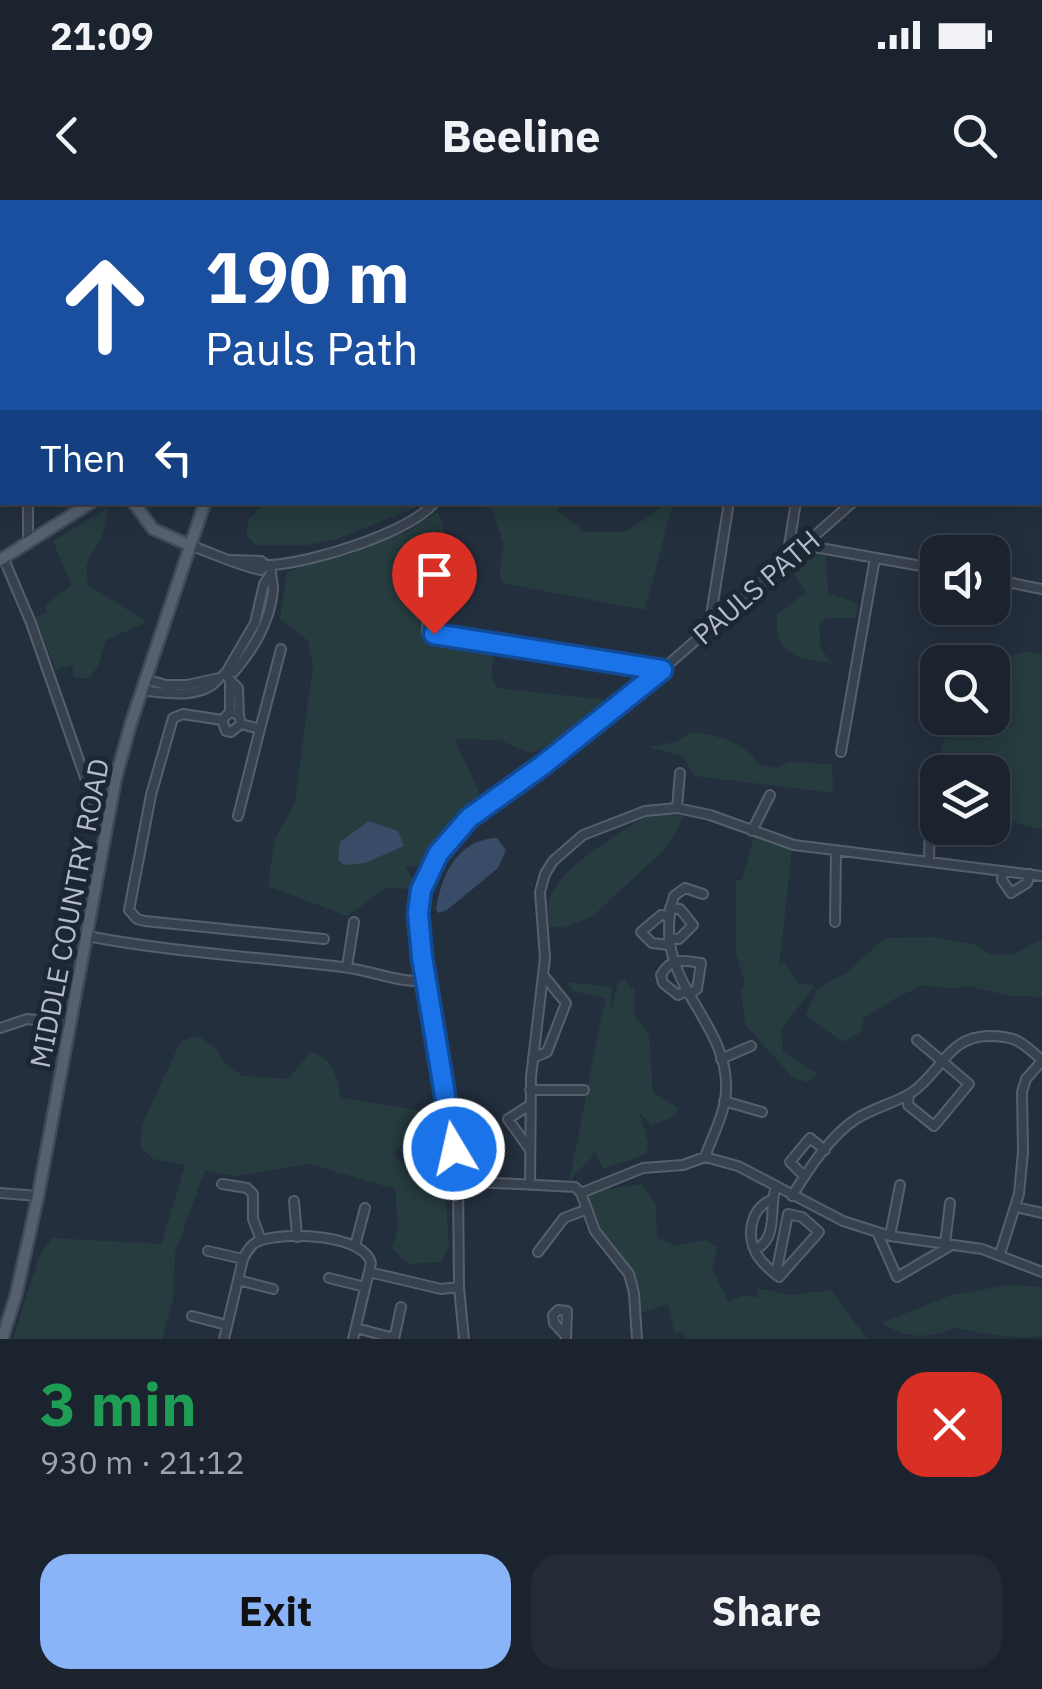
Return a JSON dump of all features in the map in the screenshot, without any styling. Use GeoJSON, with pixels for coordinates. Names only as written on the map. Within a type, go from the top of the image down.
{"type":"FeatureCollection","features":[{"type":"Feature","properties":{"kind":"main road"},"geometry":{"type":"LineString","coordinates":[[2,558],[87,505]]}},
{"type":"Feature","properties":{"kind":"main road"},"geometry":{"type":"LineString","coordinates":[[134,505],[152,529],[189,545]]}},
{"type":"Feature","properties":{"kind":"main road","name":"MIDDLE COUNTRY ROAD"},"geometry":{"type":"LineString","coordinates":[[2,1339],[38,1196],[108,815],[143,684],[204,505]]}},
{"type":"Feature","properties":{"kind":"street"},"geometry":{"type":"LineString","coordinates":[[28,505],[28,542]]}},
{"type":"Feature","properties":{"kind":"street"},"geometry":{"type":"LineString","coordinates":[[189,545],[238,566],[269,568],[312,558],[415,521],[431,505]]}},
{"type":"Feature","properties":{"kind":"street"},"geometry":{"type":"LineString","coordinates":[[708,628],[728,505]]}},
{"type":"Feature","properties":{"kind":"street"},"geometry":{"type":"LineString","coordinates":[[787,558],[796,505]]}},
{"type":"Feature","properties":{"kind":"street","name":"PAULS PATH"},"geometry":{"type":"LineString","coordinates":[[464,1339],[458,1181],[426,981],[418,913],[421,890],[450,837],[469,818],[662,670],[850,505]]}},
{"type":"Feature","properties":{"kind":"street"},"geometry":{"type":"LineString","coordinates":[[803,545],[920,567]]}},
{"type":"Feature","properties":{"kind":"street"},"geometry":{"type":"LineString","coordinates":[[2,558],[32,623],[94,806],[108,815]]}},
{"type":"Feature","properties":{"kind":"street"},"geometry":{"type":"LineString","coordinates":[[841,752],[874,558]]}},
{"type":"Feature","properties":{"kind":"street"},"geometry":{"type":"LineString","coordinates":[[441,560],[429,584],[427,633],[662,670]]}},
{"type":"Feature","properties":{"kind":"street"},"geometry":{"type":"LineString","coordinates":[[143,684],[186,694],[213,686],[254,623],[269,568]]}},
{"type":"Feature","properties":{"kind":"street"},"geometry":{"type":"LineString","coordinates":[[1010,583],[1042,589]]}},
{"type":"Feature","properties":{"kind":"street"},"geometry":{"type":"LineString","coordinates":[[238,816],[281,648]]}},
{"type":"Feature","properties":{"kind":"street"},"geometry":{"type":"LineString","coordinates":[[222,720],[226,731],[231,732],[237,717],[238,688],[223,674]]}},
{"type":"Feature","properties":{"kind":"street"},"geometry":{"type":"LineString","coordinates":[[260,729],[237,717],[222,720],[183,714],[173,718],[151,794],[129,910],[145,921],[324,939]]}},
{"type":"Feature","properties":{"kind":"street"},"geometry":{"type":"LineString","coordinates":[[676,808],[680,774]]}},
{"type":"Feature","properties":{"kind":"street"},"geometry":{"type":"LineString","coordinates":[[752,830],[770,795]]}},
{"type":"Feature","properties":{"kind":"street"},"geometry":{"type":"LineString","coordinates":[[530,1183],[530,1090],[544,976],[540,892],[544,874],[553,861],[583,835],[646,811],[676,808],[710,815],[778,842],[1042,876]]}},
{"type":"Feature","properties":{"kind":"street"},"geometry":{"type":"LineString","coordinates":[[929,845],[929,860]]}},
{"type":"Feature","properties":{"kind":"street"},"geometry":{"type":"LineString","coordinates":[[835,922],[836,851]]}},
{"type":"Feature","properties":{"kind":"street"},"geometry":{"type":"LineString","coordinates":[[1003,870],[1002,880],[1011,893],[1026,883],[1030,874]]}},
{"type":"Feature","properties":{"kind":"street"},"geometry":{"type":"LineString","coordinates":[[703,894],[684,888],[674,896],[669,912],[669,941],[687,993],[720,1059],[726,1083],[705,1157]]}},
{"type":"Feature","properties":{"kind":"street"},"geometry":{"type":"LineString","coordinates":[[680,909],[693,924],[679,939],[669,941],[652,943],[641,932],[661,915],[680,909]]}},
{"type":"Feature","properties":{"kind":"street"},"geometry":{"type":"LineString","coordinates":[[347,967],[354,922]]}},
{"type":"Feature","properties":{"kind":"street"},"geometry":{"type":"LineString","coordinates":[[86,936],[169,949],[347,967],[399,980],[426,981]]}},
{"type":"Feature","properties":{"kind":"street"},"geometry":{"type":"LineString","coordinates":[[680,959],[701,963],[697,989],[687,993],[678,994],[664,984],[661,975],[667,964],[680,959]]}},
{"type":"Feature","properties":{"kind":"street"},"geometry":{"type":"LineString","coordinates":[[533,1058],[546,1052],[566,1002],[544,976]]}},
{"type":"Feature","properties":{"kind":"street"},"geometry":{"type":"LineString","coordinates":[[0,1028],[27,1019],[70,1023]]}},
{"type":"Feature","properties":{"kind":"street"},"geometry":{"type":"LineString","coordinates":[[792,1196],[804,1176],[852,1121],[909,1094],[969,1037],[1014,1037],[1042,1061],[1026,1079],[1022,1092],[1024,1152],[1016,1207],[1000,1254]]}},
{"type":"Feature","properties":{"kind":"street"},"geometry":{"type":"LineString","coordinates":[[909,1094],[908,1105],[934,1126],[970,1084],[917,1040]]}},
{"type":"Feature","properties":{"kind":"street"},"geometry":{"type":"LineString","coordinates":[[720,1059],[751,1046]]}},
{"type":"Feature","properties":{"kind":"street"},"geometry":{"type":"LineString","coordinates":[[530,1090],[584,1090]]}},
{"type":"Feature","properties":{"kind":"street"},"geometry":{"type":"LineString","coordinates":[[724,1101],[762,1112]]}},
{"type":"Feature","properties":{"kind":"street"},"geometry":{"type":"LineString","coordinates":[[530,1105],[508,1119],[530,1150]]}},
{"type":"Feature","properties":{"kind":"street"},"geometry":{"type":"LineString","coordinates":[[804,1176],[790,1162],[810,1138],[825,1150]]}},
{"type":"Feature","properties":{"kind":"street"},"geometry":{"type":"LineString","coordinates":[[581,1193],[643,1168],[683,1165],[705,1157],[738,1166],[808,1205],[877,1232],[1000,1254],[1042,1272]]}},
{"type":"Feature","properties":{"kind":"street"},"geometry":{"type":"LineString","coordinates":[[458,1181],[574,1187],[581,1193],[594,1231],[629,1274],[636,1339]]}},
{"type":"Feature","properties":{"kind":"street"},"geometry":{"type":"LineString","coordinates":[[222,1184],[247,1188],[254,1194],[253,1220],[261,1240]]}},
{"type":"Feature","properties":{"kind":"street"},"geometry":{"type":"LineString","coordinates":[[890,1236],[900,1185]]}},
{"type":"Feature","properties":{"kind":"street"},"geometry":{"type":"LineString","coordinates":[[755,1250],[767,1242],[775,1212],[771,1200],[776,1187]]}},
{"type":"Feature","properties":{"kind":"street"},"geometry":{"type":"LineString","coordinates":[[0,1193],[38,1196]]}},
{"type":"Feature","properties":{"kind":"street"},"geometry":{"type":"LineString","coordinates":[[771,1200],[762,1203],[751,1232],[755,1250],[776,1274],[779,1277],[819,1232],[802,1217],[788,1214],[776,1274]]}},
{"type":"Feature","properties":{"kind":"street"},"geometry":{"type":"LineString","coordinates":[[294,1201],[296,1237]]}},
{"type":"Feature","properties":{"kind":"street"},"geometry":{"type":"LineString","coordinates":[[948,1245],[950,1203]]}},
{"type":"Feature","properties":{"kind":"street"},"geometry":{"type":"LineString","coordinates":[[802,1217],[808,1205]]}},
{"type":"Feature","properties":{"kind":"street"},"geometry":{"type":"LineString","coordinates":[[1016,1207],[1042,1212]]}},
{"type":"Feature","properties":{"kind":"street"},"geometry":{"type":"LineString","coordinates":[[355,1246],[365,1208]]}},
{"type":"Feature","properties":{"kind":"street"},"geometry":{"type":"LineString","coordinates":[[538,1252],[564,1218],[585,1210]]}},
{"type":"Feature","properties":{"kind":"street"},"geometry":{"type":"LineString","coordinates":[[877,1232],[898,1277],[948,1245]]}},
{"type":"Feature","properties":{"kind":"street"},"geometry":{"type":"LineString","coordinates":[[224,1339],[243,1259],[250,1248],[261,1240],[316,1236],[355,1246],[369,1256],[369,1272],[353,1339]]}},
{"type":"Feature","properties":{"kind":"street"},"geometry":{"type":"LineString","coordinates":[[208,1251],[243,1259]]}},
{"type":"Feature","properties":{"kind":"street"},"geometry":{"type":"LineString","coordinates":[[369,1272],[441,1289],[459,1286]]}},
{"type":"Feature","properties":{"kind":"street"},"geometry":{"type":"LineString","coordinates":[[329,1278],[365,1287]]}},
{"type":"Feature","properties":{"kind":"street"},"geometry":{"type":"LineString","coordinates":[[238,1280],[273,1289]]}},
{"type":"Feature","properties":{"kind":"street"},"geometry":{"type":"LineString","coordinates":[[356,1328],[394,1338],[401,1307]]}},
{"type":"Feature","properties":{"kind":"street"},"geometry":{"type":"LineString","coordinates":[[192,1316],[228,1325]]}},
{"type":"Feature","properties":{"kind":"green space"},"geometry":{"type":"Polygon","coordinates":[[[262,505],[415,505],[334,540],[307,545],[256,545],[246,535],[248,520],[262,505]]]}},
{"type":"Feature","properties":{"kind":"green space"},"geometry":{"type":"Polygon","coordinates":[[[481,505],[557,505],[557,510],[585,532],[625,532],[665,505],[672,505],[645,610],[502,583],[499,575],[504,545],[492,510],[481,505]]]}},
{"type":"Feature","properties":{"kind":"green space"},"geometry":{"type":"Polygon","coordinates":[[[108,508],[103,534],[86,565],[88,585],[147,622],[106,640],[99,664],[89,679],[74,677],[72,665],[56,670],[35,617],[47,612],[45,606],[71,585],[53,541],[108,508]]]}},
{"type":"Feature","properties":{"kind":"green space"},"geometry":{"type":"Polygon","coordinates":[[[438,512],[442,540],[419,608],[426,636],[495,647],[491,675],[497,688],[606,700],[563,739],[530,753],[499,740],[458,739],[478,790],[479,801],[471,808],[474,814],[448,836],[429,866],[405,866],[415,881],[413,889],[386,888],[347,916],[268,886],[274,841],[295,802],[313,665],[308,641],[280,618],[287,572],[406,532],[438,512]]]}},
{"type":"Feature","properties":{"kind":"green space"},"geometry":{"type":"Polygon","coordinates":[[[806,552],[826,556],[828,594],[858,603],[855,618],[826,618],[819,626],[821,649],[833,664],[791,653],[784,647],[777,629],[777,614],[806,593],[792,570],[806,552]]]}},
{"type":"Feature","properties":{"kind":"green space"},"geometry":{"type":"Polygon","coordinates":[[[1024,652],[1042,654],[1042,829],[1010,822],[1010,755],[940,755],[945,735],[1010,735],[1010,656],[1024,652]]]}},
{"type":"Feature","properties":{"kind":"green space"},"geometry":{"type":"Polygon","coordinates":[[[692,732],[730,741],[759,765],[777,768],[789,762],[832,764],[833,793],[694,776],[683,756],[649,747],[675,742],[692,732]]]}},
{"type":"Feature","properties":{"kind":"green space"},"geometry":{"type":"Polygon","coordinates":[[[650,814],[684,816],[667,847],[593,916],[563,928],[549,926],[549,902],[564,876],[592,852],[650,814]]]}},
{"type":"Feature","properties":{"kind":"green space"},"geometry":{"type":"Polygon","coordinates":[[[754,836],[792,849],[779,967],[783,961],[799,984],[815,985],[781,1030],[783,1051],[817,1074],[807,1082],[793,1078],[745,1024],[741,990],[745,984],[736,953],[736,880],[742,880],[754,836]]]}},
{"type":"Feature","properties":{"kind":"green space"},"geometry":{"type":"Polygon","coordinates":[[[935,937],[977,945],[989,954],[1013,955],[1042,939],[1042,997],[1010,996],[968,986],[952,989],[925,985],[864,1018],[861,1032],[843,1042],[806,1016],[817,989],[846,973],[885,938],[935,937]]]}},
{"type":"Feature","properties":{"kind":"green space"},"geometry":{"type":"Polygon","coordinates":[[[625,979],[632,990],[634,985],[635,1016],[649,1034],[653,1092],[679,1109],[675,1116],[651,1126],[639,1112],[648,1142],[647,1154],[603,1169],[594,1151],[569,1181],[606,999],[573,991],[566,982],[612,987],[610,1014],[618,982],[625,979]]]}},
{"type":"Feature","properties":{"kind":"green space"},"geometry":{"type":"Polygon","coordinates":[[[198,1036],[243,1076],[288,1079],[311,1052],[330,1064],[341,1098],[417,1110],[433,1119],[433,1134],[411,1136],[393,1155],[412,1173],[445,1185],[449,1246],[441,1262],[409,1264],[392,1249],[398,1226],[395,1189],[309,1164],[235,1176],[205,1170],[175,1253],[173,1300],[162,1339],[13,1339],[39,1257],[52,1238],[161,1244],[185,1165],[153,1159],[140,1147],[142,1124],[181,1041],[198,1036]]]}},
{"type":"Feature","properties":{"kind":"green space"},"geometry":{"type":"Polygon","coordinates":[[[642,1184],[656,1205],[657,1238],[676,1246],[705,1240],[718,1247],[712,1268],[728,1301],[742,1296],[758,1297],[756,1288],[791,1295],[831,1290],[867,1339],[687,1339],[682,1332],[675,1334],[668,1304],[636,1314],[629,1274],[595,1231],[581,1193],[642,1184]]]}},
{"type":"Feature","properties":{"kind":"green space"},"geometry":{"type":"Polygon","coordinates":[[[1008,1285],[1042,1287],[1042,1336],[956,1328],[917,1336],[881,1323],[951,1295],[1008,1285]]]}},
{"type":"Feature","properties":{"kind":"water"},"geometry":{"type":"Polygon","coordinates":[[[369,821],[398,831],[404,846],[365,863],[343,865],[338,859],[340,842],[369,821]]]}},
{"type":"Feature","properties":{"kind":"water"},"geometry":{"type":"Polygon","coordinates":[[[497,838],[506,850],[498,868],[439,913],[438,897],[454,861],[472,845],[497,838]]]}},
{"type":"Feature","properties":{"kind":"route"},"geometry":{"type":"LineString","coordinates":[[434,634],[662,670],[469,818],[438,854],[421,890],[418,913],[422,957],[454,1149]]}}]}
